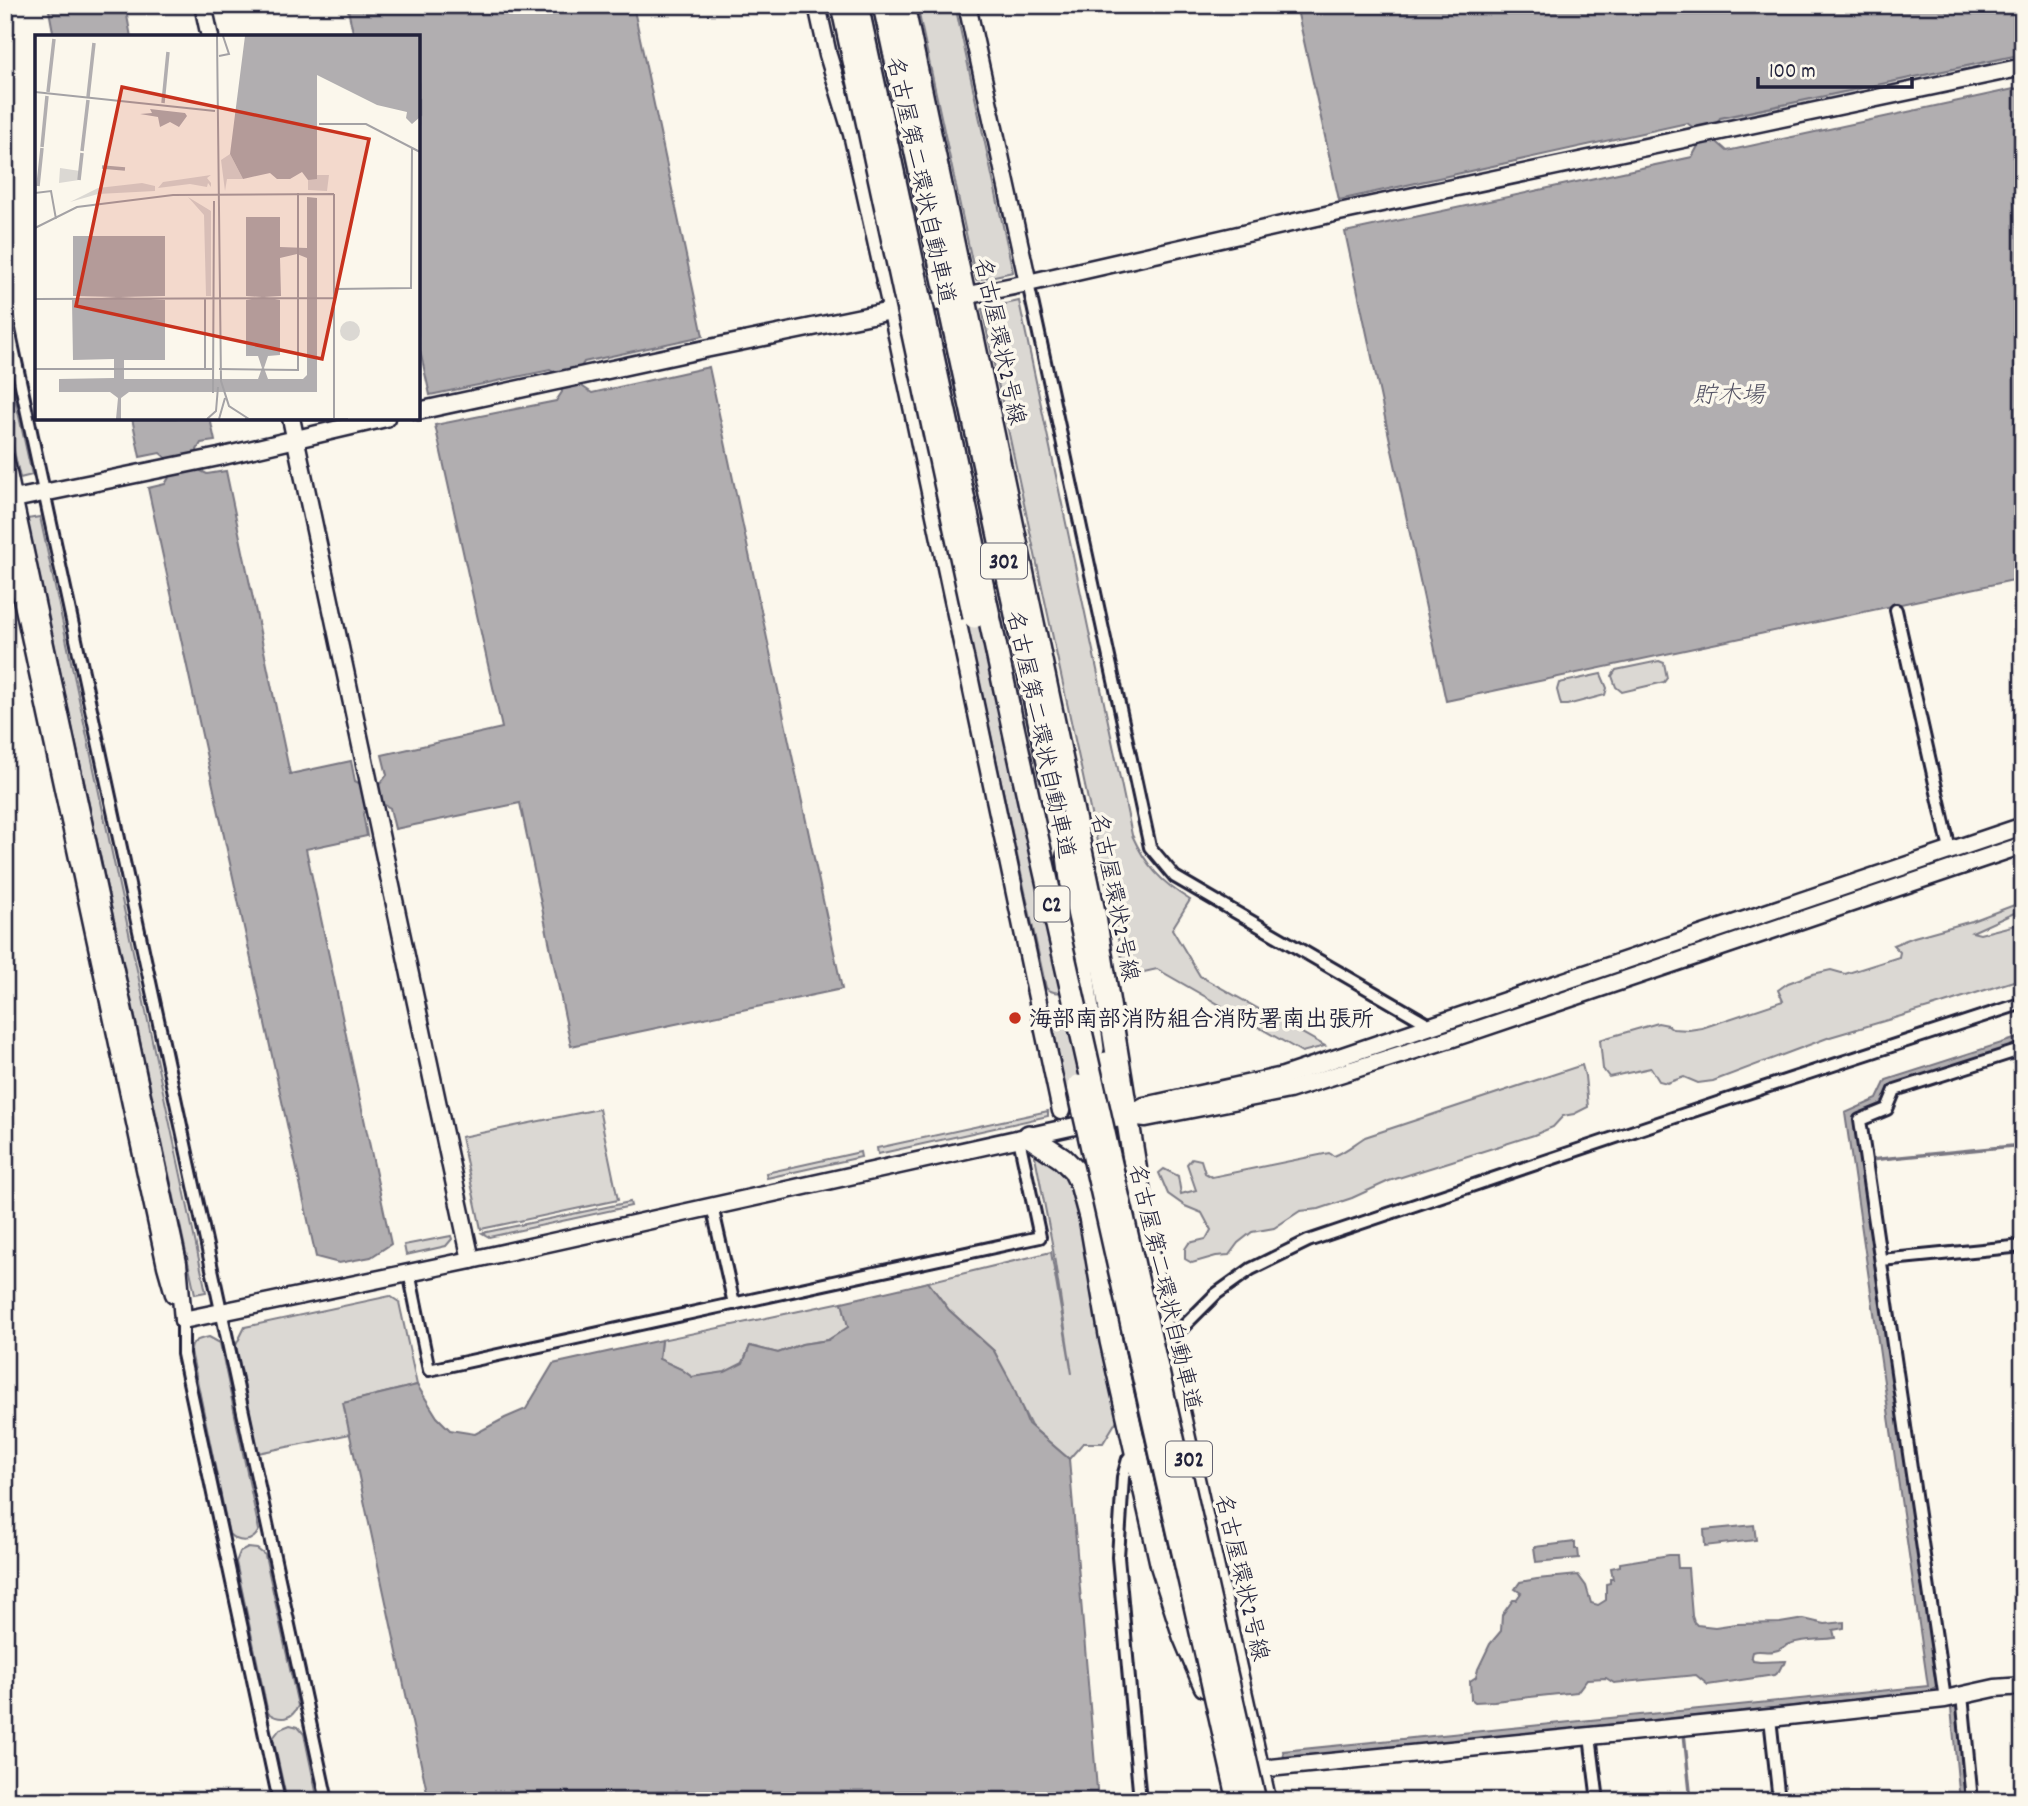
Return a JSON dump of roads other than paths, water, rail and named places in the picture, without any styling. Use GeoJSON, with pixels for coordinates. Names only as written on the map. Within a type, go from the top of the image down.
{"type":"FeatureCollection","features":[{"type":"Feature","properties":{"kind":"highway","name":"名古屋第二環状自動車道"},"geometry":{"type":"LineString","coordinates":[[842,5],[1016,813],[1239,1801]]}},
{"type":"Feature","properties":{"kind":"highway","name":"名古屋第二環状自動車道"},"geometry":{"type":"LineString","coordinates":[[858,5],[1034,824],[1255,1801]]}},
{"type":"Feature","properties":{"kind":"highway","name":"名古屋環状2号線"},"geometry":{"type":"LineString","coordinates":[[884,5],[957,298],[1095,917],[1164,1346],[1265,1801]]}},
{"type":"Feature","properties":{"kind":"highway","name":"名古屋環状2号線"},"geometry":{"type":"LineString","coordinates":[[903,5],[957,298],[1068,858],[1102,1120],[1127,1350],[1230,1801]]}},
{"type":"Feature","properties":{"kind":"highway"},"geometry":{"type":"LineString","coordinates":[[1102,960],[1100,1000],[1109,1086],[1108,1105],[1102,1120]]}},
{"type":"Feature","properties":{"kind":"highway"},"geometry":{"type":"LineString","coordinates":[[1127,1115],[1121,1133],[1123,1172],[1149,1353],[1179,1496],[1182,1521],[1182,1582]]}},
{"type":"Feature","properties":{"kind":"highway"},"geometry":{"type":"LineString","coordinates":[[1024,1138],[1062,1158],[1074,1170],[1082,1184],[1111,1341],[1166,1581],[1184,1636],[1205,1686]]}},
{"type":"Feature","properties":{"kind":"street"},"geometry":{"type":"LineString","coordinates":[[203,5],[210,35]]}},
{"type":"Feature","properties":{"kind":"street"},"geometry":{"type":"LineString","coordinates":[[817,5],[828,55],[852,134],[892,312],[1061,1111]]}},
{"type":"Feature","properties":{"kind":"street"},"geometry":{"type":"LineString","coordinates":[[967,5],[1150,847],[1175,877],[1430,1025]]}},
{"type":"Feature","properties":{"kind":"street"},"geometry":{"type":"LineString","coordinates":[[420,411],[892,312],[1339,212],[2023,67]]}},
{"type":"Feature","properties":{"kind":"street"},"geometry":{"type":"LineString","coordinates":[[5,311],[327,1801]]}},
{"type":"Feature","properties":{"kind":"street"},"geometry":{"type":"LineString","coordinates":[[291,420],[471,1260]]}},
{"type":"Feature","properties":{"kind":"street"},"geometry":{"type":"LineString","coordinates":[[14,499],[219,457],[377,420]]}},
{"type":"Feature","properties":{"kind":"street"},"geometry":{"type":"LineString","coordinates":[[5,458],[14,499],[17,575]]}},
{"type":"Feature","properties":{"kind":"street"},"geometry":{"type":"LineString","coordinates":[[5,520],[178,1263],[183,1354],[279,1801]]}},
{"type":"Feature","properties":{"kind":"street"},"geometry":{"type":"LineString","coordinates":[[1896,610],[1950,850]]}},
{"type":"Feature","properties":{"kind":"street"},"geometry":{"type":"LineString","coordinates":[[183,1320],[471,1260],[1024,1138],[1127,1115],[1144,1106],[1283,1076],[2023,826]]}},
{"type":"Feature","properties":{"kind":"street"},"geometry":{"type":"LineString","coordinates":[[1127,1115],[1146,1118],[1289,1090],[1453,1038],[2023,845]]}},
{"type":"Feature","properties":{"kind":"street"},"geometry":{"type":"LineString","coordinates":[[1164,1346],[1216,1294],[1251,1269],[1308,1241],[2023,1003]]}},
{"type":"Feature","properties":{"kind":"street"},"geometry":{"type":"LineString","coordinates":[[1945,1699],[1860,1120],[1887,1110],[1895,1090],[2023,1049]]}},
{"type":"Feature","properties":{"kind":"street"},"geometry":{"type":"LineString","coordinates":[[409,1272],[429,1370],[734,1304],[1040,1237],[1024,1138]]}},
{"type":"Feature","properties":{"kind":"street"},"geometry":{"type":"LineString","coordinates":[[712,1206],[734,1304]]}},
{"type":"Feature","properties":{"kind":"street"},"geometry":{"type":"LineString","coordinates":[[1881,1260],[2023,1246]]}},
{"type":"Feature","properties":{"kind":"street"},"geometry":{"type":"LineString","coordinates":[[1136,1450],[1128,1459],[1123,1477],[1118,1557],[1140,1801]]}},
{"type":"Feature","properties":{"kind":"street"},"geometry":{"type":"LineString","coordinates":[[1259,1769],[1945,1699],[1995,1688],[2023,1686]]}},
{"type":"Feature","properties":{"kind":"street"},"geometry":{"type":"LineString","coordinates":[[1962,1695],[1972,1801]]}},
{"type":"Feature","properties":{"kind":"street"},"geometry":{"type":"LineString","coordinates":[[1770,1718],[1779,1801]]}},
{"type":"Feature","properties":{"kind":"street"},"geometry":{"type":"LineString","coordinates":[[1590,1736],[1598,1801]]}},
{"type":"Feature","properties":{"kind":"water"},"geometry":{"type":"Polygon","coordinates":[[[48,5],[125,5],[131,35],[54,35],[48,5]]]}},
{"type":"Feature","properties":{"kind":"water"},"geometry":{"type":"Polygon","coordinates":[[[347,5],[633,5],[703,336],[584,362],[579,370],[583,387],[592,393],[709,367],[842,989],[571,1046],[520,803],[395,829],[390,808],[381,803],[368,806],[363,814],[367,836],[306,849],[391,1244],[371,1257],[339,1263],[316,1257],[148,488],[165,484],[170,476],[166,458],[160,453],[140,457],[132,420],[210,420],[215,441],[201,443],[197,450],[201,471],[207,474],[226,471],[290,774],[351,761],[355,781],[366,787],[379,785],[387,775],[382,755],[502,728],[435,425],[556,401],[562,392],[558,375],[550,370],[430,395],[420,351],[420,35],[354,35],[347,5]]]}},
{"type":"Feature","properties":{"kind":"water","name":"貯木場"},"geometry":{"type":"Polygon","coordinates":[[[1296,5],[2023,5],[2023,54],[1720,118],[1715,127],[1718,143],[1727,151],[2023,87],[2023,578],[1446,701],[1345,232],[1692,157],[1698,146],[1695,129],[1687,123],[1339,200],[1296,5]]]}},
{"type":"Feature","properties":{"kind":"water"},"geometry":{"type":"Polygon","coordinates":[[[2023,1036],[2023,1044],[1891,1087],[1882,1106],[1854,1117],[1937,1686],[1929,1692],[1284,1758],[1283,1751],[1928,1686],[1845,1113],[1877,1099],[1886,1080],[2023,1036]]]}},
{"type":"Feature","properties":{"kind":"water"},"geometry":{"type":"Polygon","coordinates":[[[928,1282],[949,1310],[994,1351],[1013,1386],[1028,1424],[1069,1459],[1098,1801],[429,1801],[343,1403],[417,1385],[437,1417],[450,1430],[475,1434],[526,1409],[553,1364],[661,1340],[659,1359],[692,1377],[725,1372],[743,1363],[750,1346],[778,1353],[802,1344],[828,1340],[848,1327],[842,1302],[928,1282]]]}},
{"type":"Feature","properties":{"kind":"water"},"geometry":{"type":"Polygon","coordinates":[[[1754,1525],[1756,1540],[1705,1546],[1704,1530],[1754,1525]]]}},
{"type":"Feature","properties":{"kind":"water"},"geometry":{"type":"Polygon","coordinates":[[[1575,1542],[1579,1558],[1536,1562],[1534,1547],[1575,1542]]]}},
{"type":"Feature","properties":{"kind":"water"},"geometry":{"type":"Polygon","coordinates":[[[1677,1555],[1678,1568],[1688,1568],[1692,1616],[1697,1625],[1715,1627],[1804,1619],[1825,1624],[1844,1622],[1844,1628],[1833,1630],[1835,1638],[1794,1642],[1779,1650],[1752,1652],[1753,1661],[1786,1661],[1774,1675],[1708,1685],[1696,1675],[1614,1683],[1606,1678],[1587,1679],[1577,1692],[1494,1701],[1475,1702],[1471,1699],[1470,1681],[1476,1677],[1490,1644],[1501,1631],[1502,1615],[1521,1593],[1515,1589],[1520,1582],[1578,1575],[1586,1586],[1591,1603],[1598,1605],[1606,1600],[1606,1584],[1613,1579],[1611,1568],[1620,1566],[1620,1563],[1677,1555]]]}},
{"type":"Feature","properties":{"kind":"water"},"geometry":{"type":"Polygon","coordinates":[[[1958,1703],[1967,1801],[1960,1801],[1951,1708],[1958,1703]]]}},
{"type":"Feature","properties":{"kind":"waterway"},"geometry":{"type":"LineString","coordinates":[[1870,1160],[2023,1145]]}},
{"type":"Feature","properties":{"kind":"waterway"},"geometry":{"type":"LineString","coordinates":[[1684,1733],[1691,1801]]}},
{"type":"Feature","properties":{"kind":"place","name":"海部南部消防組合消防署南出張所"},"geometry":{"type":"Point","coordinates":[1015,1018]}}]}
